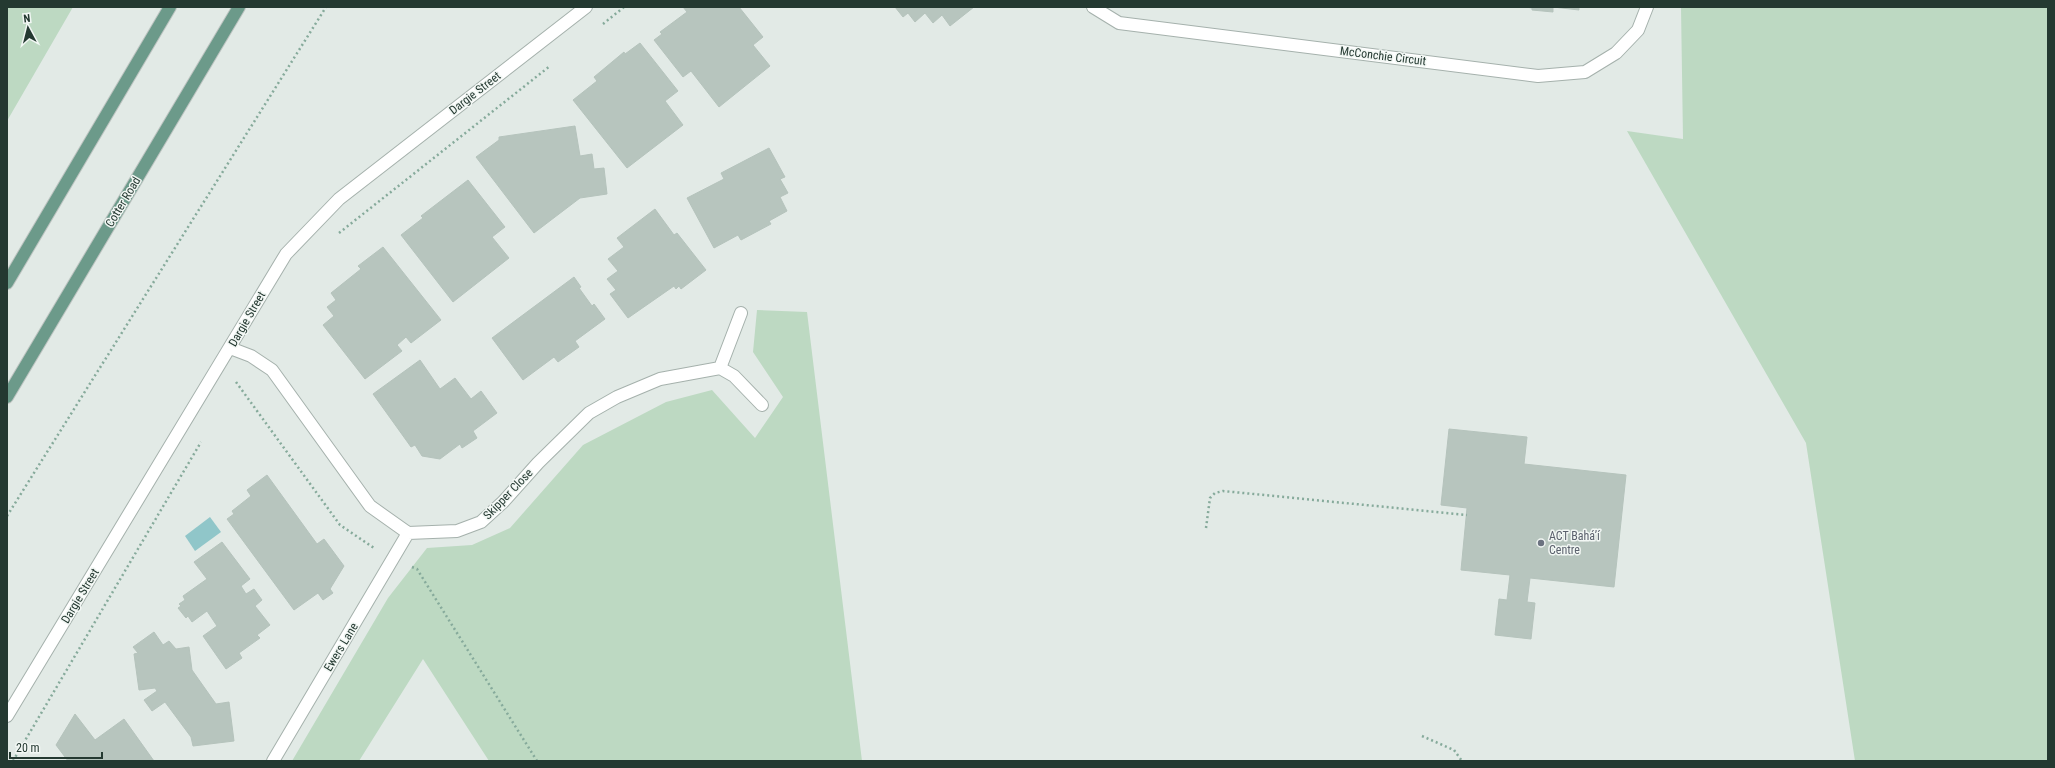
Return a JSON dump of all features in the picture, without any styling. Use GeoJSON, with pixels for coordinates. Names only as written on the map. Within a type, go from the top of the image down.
{"type":"FeatureCollection","features":[{"type":"Feature","properties":{"kind":"main road"},"geometry":{"type":"LineString","coordinates":[[7,283],[170,7]]}},
{"type":"Feature","properties":{"kind":"main road","name":"Cotter Road"},"geometry":{"type":"LineString","coordinates":[[7,398],[239,7]]}},
{"type":"Feature","properties":{"kind":"street","name":"Dargie Street"},"geometry":{"type":"LineString","coordinates":[[7,716],[286,254],[339,199],[586,7]]}},
{"type":"Feature","properties":{"kind":"street","name":"McConchie Circuit"},"geometry":{"type":"LineString","coordinates":[[1093,7],[1119,23],[1538,76],[1585,72],[1616,53],[1638,30],[1647,7]]}},
{"type":"Feature","properties":{"kind":"street"},"geometry":{"type":"LineString","coordinates":[[741,313],[720,368],[734,376],[762,405]]}},
{"type":"Feature","properties":{"kind":"street"},"geometry":{"type":"LineString","coordinates":[[230,348],[251,356],[272,370],[370,506],[408,533]]}},
{"type":"Feature","properties":{"kind":"street","name":"Skipper Close"},"geometry":{"type":"LineString","coordinates":[[408,533],[458,531],[481,522],[503,502],[538,463],[588,413],[617,397],[660,379],[720,368]]}},
{"type":"Feature","properties":{"kind":"street","name":"Ewers Lane"},"geometry":{"type":"LineString","coordinates":[[273,761],[408,533]]}},
{"type":"Feature","properties":{"kind":"path"},"geometry":{"type":"LineString","coordinates":[[7,516],[326,7]]}},
{"type":"Feature","properties":{"kind":"path"},"geometry":{"type":"LineString","coordinates":[[1206,528],[1210,498],[1215,493],[1224,491],[1466,515]]}},
{"type":"Feature","properties":{"kind":"path"},"geometry":{"type":"LineString","coordinates":[[1422,736],[1454,750],[1462,761]]}},
{"type":"Feature","properties":{"kind":"green space"},"geometry":{"type":"Polygon","coordinates":[[[7,7],[73,7],[7,121],[7,7]]]}},
{"type":"Feature","properties":{"kind":"green space"},"geometry":{"type":"Polygon","coordinates":[[[1681,7],[2048,7],[2048,761],[1855,761],[1806,443],[1627,131],[1683,139],[1681,7]]]}},
{"type":"Feature","properties":{"kind":"green space"},"geometry":{"type":"Polygon","coordinates":[[[757,310],[807,312],[862,761],[489,761],[423,659],[359,761],[292,761],[388,598],[427,548],[472,545],[510,528],[583,445],[666,402],[712,390],[755,438],[783,397],[753,352],[757,310]]]}},
{"type":"Feature","properties":{"kind":"water"},"geometry":{"type":"Polygon","coordinates":[[[210,517],[221,532],[195,551],[185,536],[210,517]]]}},
{"type":"Feature","properties":{"kind":"building"},"geometry":{"type":"Polygon","coordinates":[[[683,7],[739,7],[763,37],[753,45],[770,66],[719,107],[691,71],[683,77],[654,40],[662,34],[660,32],[687,12],[683,7]]]}},
{"type":"Feature","properties":{"kind":"building"},"geometry":{"type":"Polygon","coordinates":[[[895,7],[974,7],[950,26],[942,15],[933,23],[925,13],[915,22],[908,13],[903,17],[895,7]]]}},
{"type":"Feature","properties":{"kind":"building"},"geometry":{"type":"Polygon","coordinates":[[[1526,7],[1553,7],[1553,12],[1532,10],[1532,8],[1526,7]]]}},
{"type":"Feature","properties":{"kind":"building"},"geometry":{"type":"Polygon","coordinates":[[[1553,7],[1579,7],[1579,10],[1553,7]]]}},
{"type":"Feature","properties":{"kind":"building"},"geometry":{"type":"Polygon","coordinates":[[[640,43],[678,91],[665,101],[683,125],[627,168],[573,100],[597,81],[594,77],[624,52],[625,54],[640,43]]]}},
{"type":"Feature","properties":{"kind":"building"},"geometry":{"type":"Polygon","coordinates":[[[575,126],[580,156],[592,154],[594,169],[604,168],[607,194],[580,198],[534,233],[476,157],[499,140],[499,137],[575,126]]]}},
{"type":"Feature","properties":{"kind":"building"},"geometry":{"type":"Polygon","coordinates":[[[769,148],[785,177],[780,179],[788,193],[780,197],[787,211],[769,221],[771,224],[741,240],[738,235],[714,248],[687,198],[724,179],[721,173],[769,148]]]}},
{"type":"Feature","properties":{"kind":"building"},"geometry":{"type":"Polygon","coordinates":[[[468,180],[505,227],[492,237],[509,258],[453,302],[401,235],[423,218],[421,216],[468,180]]]}},
{"type":"Feature","properties":{"kind":"building"},"geometry":{"type":"Polygon","coordinates":[[[655,209],[674,235],[677,233],[706,270],[681,289],[679,286],[676,289],[674,286],[628,318],[610,294],[616,290],[607,279],[618,271],[608,259],[624,247],[617,238],[655,209]]]}},
{"type":"Feature","properties":{"kind":"building"},"geometry":{"type":"Polygon","coordinates":[[[383,247],[441,320],[411,343],[406,337],[397,345],[402,351],[365,379],[323,325],[334,316],[327,307],[336,300],[331,293],[361,269],[358,266],[383,247]]]}},
{"type":"Feature","properties":{"kind":"building"},"geometry":{"type":"Polygon","coordinates":[[[574,277],[581,287],[579,288],[592,306],[594,304],[605,319],[575,341],[579,347],[558,362],[554,357],[523,380],[492,338],[574,277]]]}},
{"type":"Feature","properties":{"kind":"building"},"geometry":{"type":"Polygon","coordinates":[[[420,360],[440,389],[455,378],[471,399],[481,391],[497,413],[473,431],[477,438],[462,448],[460,444],[440,459],[422,456],[415,445],[411,447],[373,394],[420,360]]]}},
{"type":"Feature","properties":{"kind":"building","name":"ACT Bahá’í Centre"},"geometry":{"type":"Polygon","coordinates":[[[1449,429],[1527,437],[1524,464],[1626,475],[1614,587],[1530,578],[1527,602],[1535,603],[1531,639],[1495,635],[1499,599],[1507,600],[1510,575],[1461,570],[1467,508],[1441,505],[1449,429]]]}},
{"type":"Feature","properties":{"kind":"building"},"geometry":{"type":"Polygon","coordinates":[[[267,475],[317,544],[324,539],[344,566],[330,589],[333,593],[323,600],[318,593],[294,610],[227,519],[234,514],[232,511],[251,496],[247,490],[267,475]]]}},
{"type":"Feature","properties":{"kind":"building"},"geometry":{"type":"Polygon","coordinates":[[[222,542],[250,579],[241,586],[246,594],[254,589],[262,600],[255,606],[270,625],[257,635],[260,638],[239,653],[242,658],[226,669],[203,636],[217,626],[207,611],[192,622],[188,616],[186,618],[178,608],[181,606],[179,604],[185,600],[183,596],[207,579],[194,562],[222,542]]]}},
{"type":"Feature","properties":{"kind":"building"},"geometry":{"type":"Polygon","coordinates":[[[154,632],[163,645],[169,641],[176,649],[189,647],[192,670],[216,704],[229,702],[234,741],[193,746],[191,737],[165,702],[152,711],[144,700],[157,691],[155,688],[139,690],[134,654],[138,653],[133,647],[154,632]]]}},
{"type":"Feature","properties":{"kind":"building"},"geometry":{"type":"Polygon","coordinates":[[[75,714],[95,740],[124,719],[154,761],[68,761],[56,745],[75,714]]]}},
{"type":"Feature","properties":{"kind":"place","name":"ACT Bahá’í Centre"},"geometry":{"type":"Point","coordinates":[1541,543]}}]}
